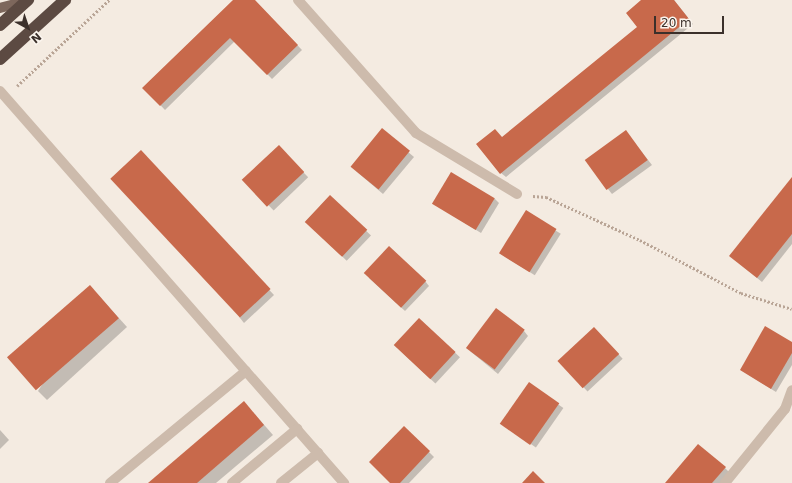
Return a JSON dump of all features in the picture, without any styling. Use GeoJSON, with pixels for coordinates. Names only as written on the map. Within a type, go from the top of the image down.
{"type":"FeatureCollection","features":[{"type":"Feature","properties":{"kind":"highway"},"geometry":{"type":"LineString","coordinates":[[0,59],[65,0]]}},
{"type":"Feature","properties":{"kind":"highway"},"geometry":{"type":"LineString","coordinates":[[0,25],[28,1]]}},
{"type":"Feature","properties":{"kind":"main road"},"geometry":{"type":"LineString","coordinates":[[0,8],[28,1]]}},
{"type":"Feature","properties":{"kind":"street"},"geometry":{"type":"LineString","coordinates":[[298,0],[416,133],[517,194]]}},
{"type":"Feature","properties":{"kind":"street"},"geometry":{"type":"LineString","coordinates":[[2,94],[344,483]]}},
{"type":"Feature","properties":{"kind":"street"},"geometry":{"type":"LineString","coordinates":[[110,483],[246,371]]}},
{"type":"Feature","properties":{"kind":"street"},"geometry":{"type":"LineString","coordinates":[[726,483],[785,409],[792,390]]}},
{"type":"Feature","properties":{"kind":"street"},"geometry":{"type":"LineString","coordinates":[[232,483],[297,429]]}},
{"type":"Feature","properties":{"kind":"street"},"geometry":{"type":"LineString","coordinates":[[281,483],[318,452]]}},
{"type":"Feature","properties":{"kind":"path"},"geometry":{"type":"LineString","coordinates":[[2,94],[109,0]]}},
{"type":"Feature","properties":{"kind":"path"},"geometry":{"type":"LineString","coordinates":[[517,194],[546,197],[640,240],[741,293],[792,309]]}},
{"type":"Feature","properties":{"kind":"building"},"geometry":{"type":"Polygon","coordinates":[[[233,0],[255,0],[298,45],[267,75],[230,38],[160,106],[142,88],[233,0]]]}},
{"type":"Feature","properties":{"kind":"building"},"geometry":{"type":"Polygon","coordinates":[[[641,0],[674,0],[689,19],[500,174],[476,144],[495,129],[502,137],[637,27],[626,13],[641,0]]]}},
{"type":"Feature","properties":{"kind":"building"},"geometry":{"type":"Polygon","coordinates":[[[382,128],[410,151],[379,190],[351,167],[382,128]]]}},
{"type":"Feature","properties":{"kind":"building"},"geometry":{"type":"Polygon","coordinates":[[[626,130],[648,160],[606,190],[585,160],[626,130]]]}},
{"type":"Feature","properties":{"kind":"building"},"geometry":{"type":"Polygon","coordinates":[[[279,145],[304,172],[267,207],[242,180],[279,145]]]}},
{"type":"Feature","properties":{"kind":"building"},"geometry":{"type":"Polygon","coordinates":[[[141,150],[271,289],[240,318],[110,179],[141,150]]]}},
{"type":"Feature","properties":{"kind":"building"},"geometry":{"type":"Polygon","coordinates":[[[451,172],[495,198],[476,230],[432,204],[451,172]]]}},
{"type":"Feature","properties":{"kind":"building"},"geometry":{"type":"Polygon","coordinates":[[[792,177],[792,234],[757,278],[729,256],[792,177]]]}},
{"type":"Feature","properties":{"kind":"building"},"geometry":{"type":"Polygon","coordinates":[[[330,195],[367,230],[342,257],[305,222],[330,195]]]}},
{"type":"Feature","properties":{"kind":"building"},"geometry":{"type":"Polygon","coordinates":[[[526,210],[557,229],[530,272],[499,253],[526,210]]]}},
{"type":"Feature","properties":{"kind":"building"},"geometry":{"type":"Polygon","coordinates":[[[389,246],[426,281],[401,308],[364,273],[389,246]]]}},
{"type":"Feature","properties":{"kind":"building"},"geometry":{"type":"Polygon","coordinates":[[[90,285],[119,318],[36,390],[7,357],[90,285]]]}},
{"type":"Feature","properties":{"kind":"building"},"geometry":{"type":"Polygon","coordinates":[[[496,308],[525,330],[495,370],[466,348],[496,308]]]}},
{"type":"Feature","properties":{"kind":"building"},"geometry":{"type":"Polygon","coordinates":[[[419,318],[456,352],[430,379],[394,345],[419,318]]]}},
{"type":"Feature","properties":{"kind":"building"},"geometry":{"type":"Polygon","coordinates":[[[765,326],[792,342],[792,353],[771,389],[740,370],[765,326]]]}},
{"type":"Feature","properties":{"kind":"building"},"geometry":{"type":"Polygon","coordinates":[[[594,327],[619,354],[583,388],[557,361],[594,327]]]}},
{"type":"Feature","properties":{"kind":"building"},"geometry":{"type":"Polygon","coordinates":[[[529,382],[559,403],[530,445],[500,424],[529,382]]]}},
{"type":"Feature","properties":{"kind":"building"},"geometry":{"type":"Polygon","coordinates":[[[244,401],[264,425],[197,483],[148,483],[244,401]]]}},
{"type":"Feature","properties":{"kind":"building"},"geometry":{"type":"Polygon","coordinates":[[[404,426],[430,451],[400,483],[390,483],[369,462],[404,426]]]}},
{"type":"Feature","properties":{"kind":"building"},"geometry":{"type":"Polygon","coordinates":[[[698,444],[726,467],[712,483],[665,483],[698,444]]]}},
{"type":"Feature","properties":{"kind":"building"},"geometry":{"type":"Polygon","coordinates":[[[533,471],[545,483],[522,483],[533,471]]]}}]}
